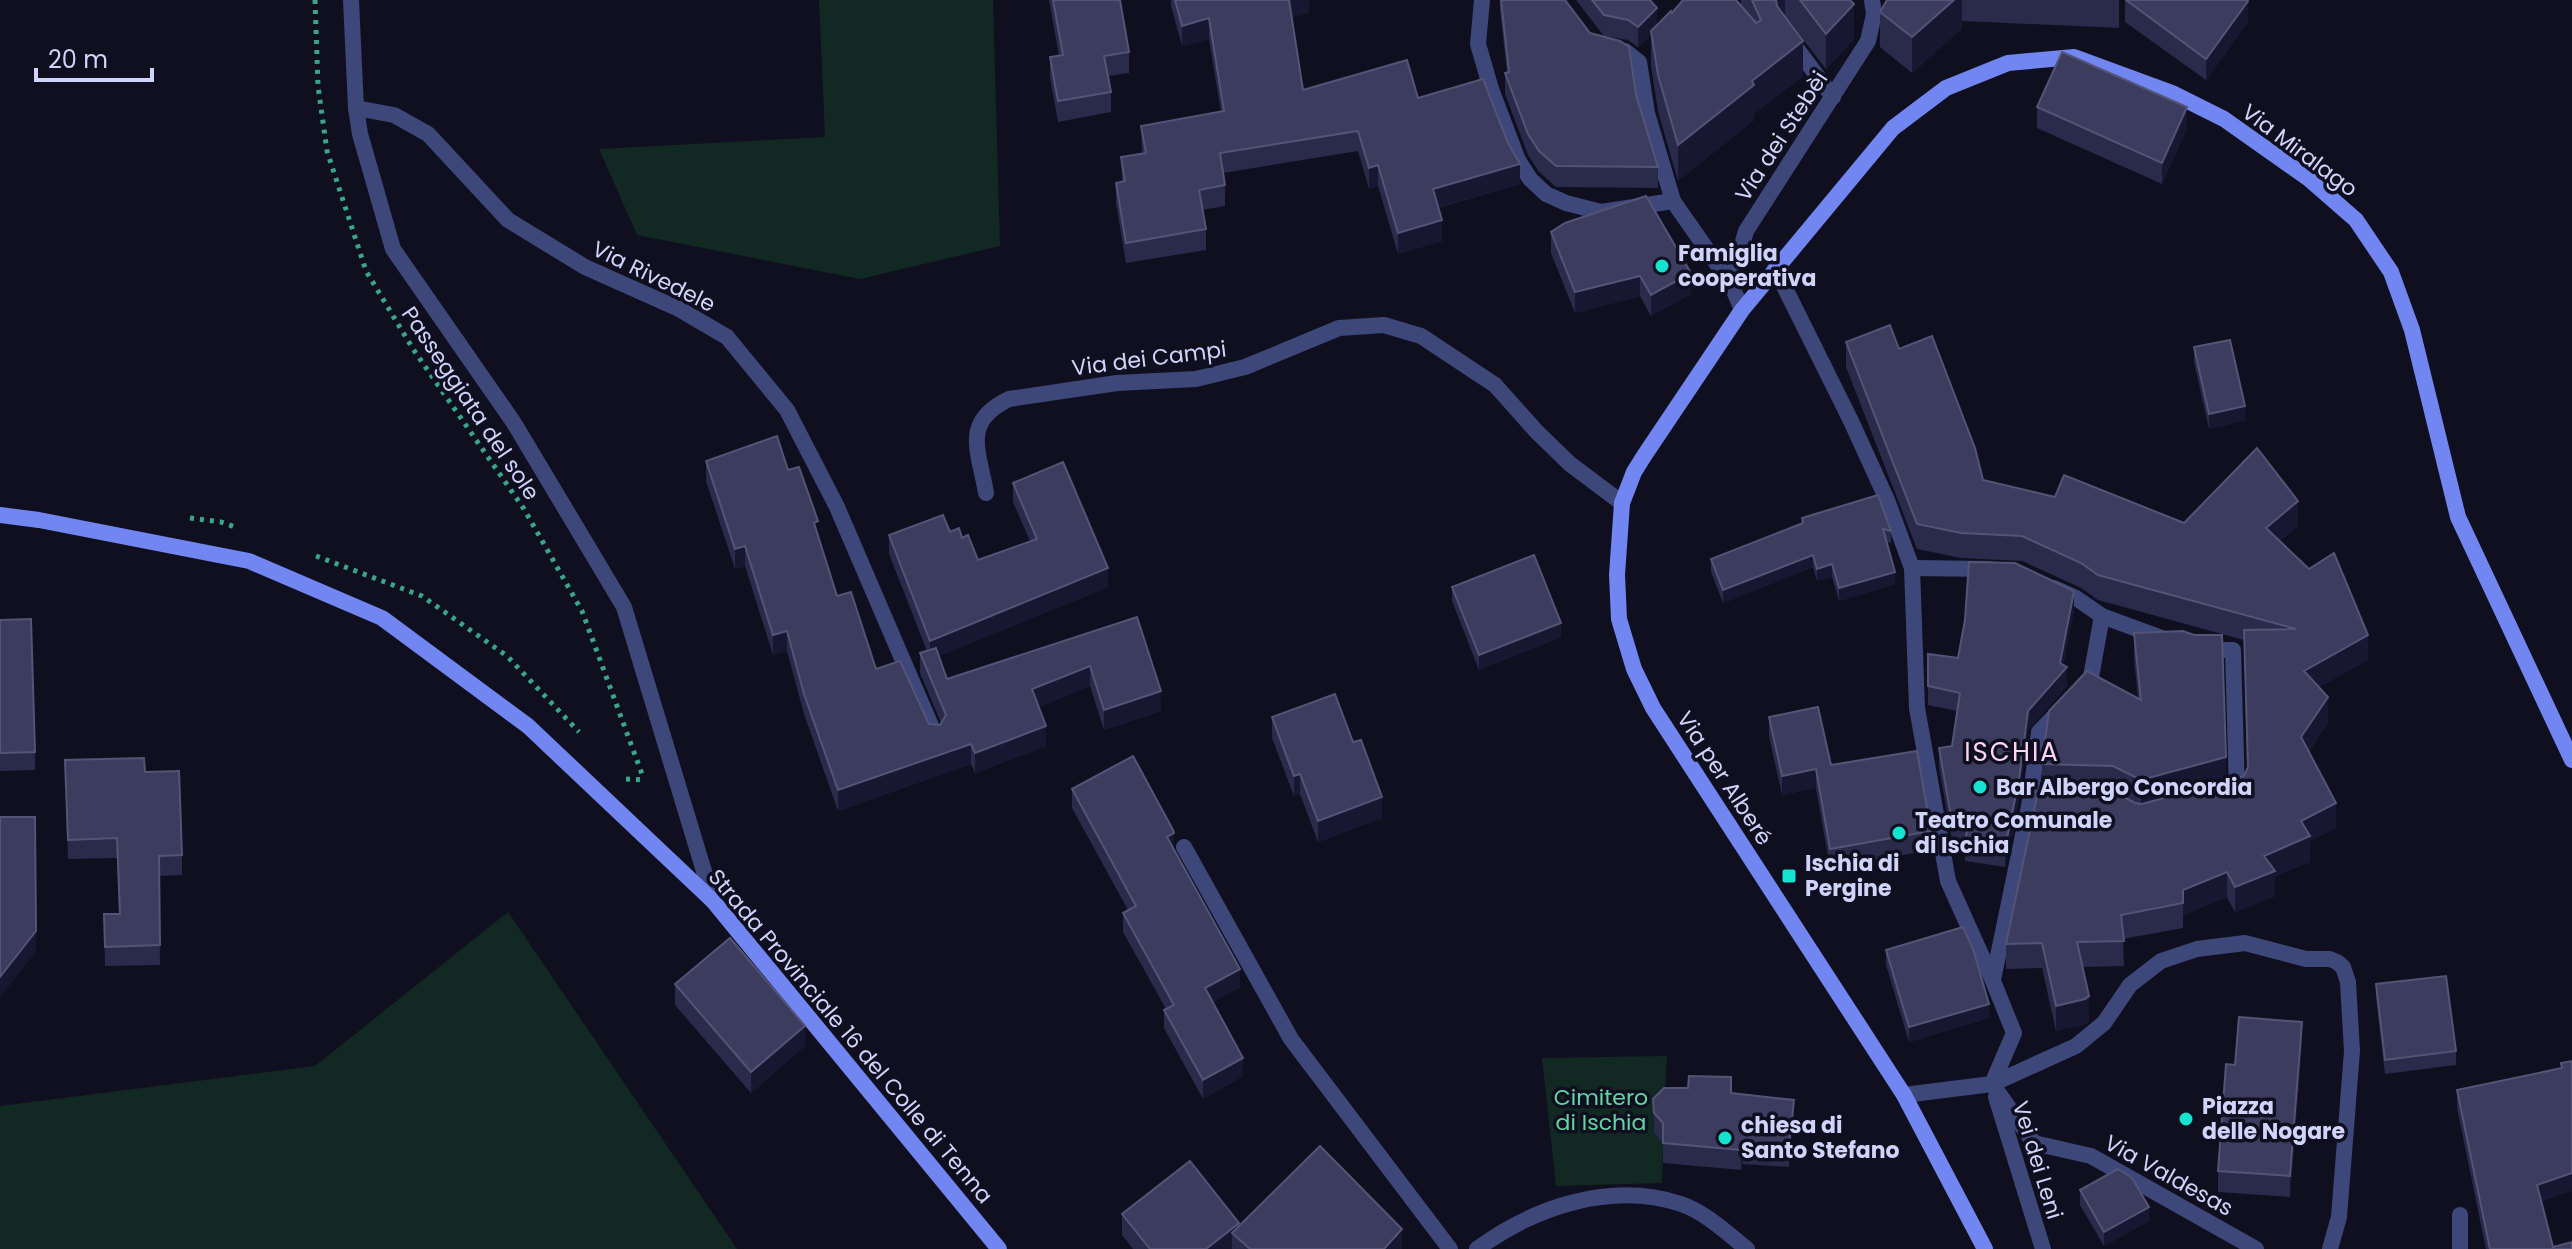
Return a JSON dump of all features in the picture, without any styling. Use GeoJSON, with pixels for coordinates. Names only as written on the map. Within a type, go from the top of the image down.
{"type":"FeatureCollection","features":[{"type":"Feature","properties":{"kind":"street"},"geometry":{"type":"LineString","coordinates":[[351,0],[360,134],[393,249],[514,423],[624,607],[713,901]]}},
{"type":"Feature","properties":{"kind":"street"},"geometry":{"type":"LineString","coordinates":[[1482,0],[1478,44],[1496,104],[1518,160],[1530,179],[1546,194],[1601,212],[1673,201]]}},
{"type":"Feature","properties":{"kind":"street","name":"Via dei Stebèi"},"geometry":{"type":"LineString","coordinates":[[1731,284],[1746,231],[1868,41],[1873,7],[1891,8]]}},
{"type":"Feature","properties":{"kind":"street"},"geometry":{"type":"LineString","coordinates":[[1786,35],[1833,97]]}},
{"type":"Feature","properties":{"kind":"street"},"geometry":{"type":"LineString","coordinates":[[1598,46],[1645,57],[1647,113],[1673,201],[1731,284],[1742,310]]}},
{"type":"Feature","properties":{"kind":"street","name":"Via Miralago"},"geometry":{"type":"LineString","coordinates":[[1775,268],[1893,128],[1946,88],[2008,63],[2074,57],[2172,93],[2224,119],[2309,179],[2356,220],[2391,272],[2412,330],[2458,517],[2572,760]]}},
{"type":"Feature","properties":{"kind":"street","name":"Via Rivedele"},"geometry":{"type":"LineString","coordinates":[[356,108],[394,115],[428,134],[508,220],[585,267],[679,309],[727,337],[787,410],[837,507],[935,735]]}},
{"type":"Feature","properties":{"kind":"street"},"geometry":{"type":"LineString","coordinates":[[1775,268],[1851,421],[1887,500],[1912,568],[1917,708],[1948,881],[2014,1033],[1992,1084]]}},
{"type":"Feature","properties":{"kind":"street","name":"Via per Alberé"},"geometry":{"type":"LineString","coordinates":[[1775,268],[1742,310],[1634,472],[1622,503],[1617,575],[1619,619],[1634,669],[1653,708],[1904,1095],[1985,1249]]}},
{"type":"Feature","properties":{"kind":"street","name":"Via dei Campi"},"geometry":{"type":"LineString","coordinates":[[986,493],[975,432],[994,406],[1009,399],[1117,383],[1196,379],[1245,367],[1339,328],[1384,325],[1421,336],[1495,385],[1570,464],[1622,503]]}},
{"type":"Feature","properties":{"kind":"street","name":"Strada Provinciale 16 del Colle di Tenna"},"geometry":{"type":"LineString","coordinates":[[0,515],[249,561],[382,618],[528,726],[713,901],[999,1249]]}},
{"type":"Feature","properties":{"kind":"street"},"geometry":{"type":"LineString","coordinates":[[1912,568],[2006,570]]}},
{"type":"Feature","properties":{"kind":"street"},"geometry":{"type":"LineString","coordinates":[[2032,578],[2076,598],[2102,616],[2195,650],[2233,650],[2237,792],[2222,796]]}},
{"type":"Feature","properties":{"kind":"street"},"geometry":{"type":"LineString","coordinates":[[1993,981],[2037,801],[2039,732],[2091,677],[2102,616]]}},
{"type":"Feature","properties":{"kind":"street"},"geometry":{"type":"LineString","coordinates":[[1184,847],[1291,1039],[1450,1249]]}},
{"type":"Feature","properties":{"kind":"street"},"geometry":{"type":"LineString","coordinates":[[1904,1095],[1992,1084],[2076,1046],[2104,1023],[2130,985],[2161,961],[2197,949],[2245,943],[2306,959],[2330,959],[2343,967],[2348,982],[2352,1051],[2339,1217],[2330,1249]]}},
{"type":"Feature","properties":{"kind":"street","name":"Vei dei Leni"},"geometry":{"type":"LineString","coordinates":[[1992,1084],[2043,1249]]}},
{"type":"Feature","properties":{"kind":"street","name":"Via Valdesas"},"geometry":{"type":"LineString","coordinates":[[1992,1084],[2034,1143],[2091,1156],[2256,1249]]}},
{"type":"Feature","properties":{"kind":"street"},"geometry":{"type":"LineString","coordinates":[[1477,1249],[1524,1221],[1563,1205],[1605,1195],[1643,1195],[1683,1205],[1720,1226],[1747,1249]]}},
{"type":"Feature","properties":{"kind":"street"},"geometry":{"type":"LineString","coordinates":[[2460,1215],[2460,1249]]}},
{"type":"Feature","properties":{"kind":"path","name":"Passeggiata del sole"},"geometry":{"type":"LineString","coordinates":[[315,0],[318,86],[327,151],[366,271],[413,349],[524,509],[582,611],[645,780],[675,776]]}},
{"type":"Feature","properties":{"kind":"green space"},"geometry":{"type":"Polygon","coordinates":[[[819,0],[993,0],[1000,246],[860,279],[637,235],[599,149],[825,137],[819,0]]]}},
{"type":"Feature","properties":{"kind":"green space"},"geometry":{"type":"Polygon","coordinates":[[[508,912],[737,1249],[0,1249],[0,1106],[315,1066],[508,912]]]}},
{"type":"Feature","properties":{"kind":"green space","name":"Cimitero di Ischia"},"geometry":{"type":"Polygon","coordinates":[[[1667,1056],[1664,1108],[1653,1119],[1654,1133],[1663,1143],[1662,1183],[1556,1186],[1542,1058],[1667,1056]]]}},
{"type":"Feature","properties":{"kind":"building"},"geometry":{"type":"Polygon","coordinates":[[[1053,0],[1120,0],[1129,52],[1104,56],[1111,92],[1058,101],[1050,57],[1063,55],[1053,0]]]}},
{"type":"Feature","properties":{"kind":"building"},"geometry":{"type":"Polygon","coordinates":[[[1175,0],[1289,0],[1303,90],[1407,60],[1418,98],[1483,79],[1508,143],[1520,164],[1433,189],[1442,220],[1398,233],[1378,165],[1369,168],[1358,131],[1220,153],[1225,185],[1199,190],[1206,229],[1126,243],[1116,183],[1125,181],[1121,157],[1146,153],[1141,126],[1224,111],[1209,18],[1182,26],[1175,0]]]}},
{"type":"Feature","properties":{"kind":"building"},"geometry":{"type":"Polygon","coordinates":[[[1501,0],[1565,0],[1590,33],[1620,41],[1629,47],[1636,95],[1658,167],[1556,166],[1539,151],[1528,134],[1505,73],[1509,72],[1501,0]]]}},
{"type":"Feature","properties":{"kind":"building"},"geometry":{"type":"Polygon","coordinates":[[[1592,0],[1650,0],[1657,8],[1638,27],[1628,20],[1604,15],[1592,0]]]}},
{"type":"Feature","properties":{"kind":"building"},"geometry":{"type":"Polygon","coordinates":[[[1683,0],[1736,0],[1756,23],[1761,20],[1752,0],[1776,0],[1777,6],[1803,41],[1752,81],[1754,85],[1678,145],[1658,75],[1651,31],[1683,0]]]}},
{"type":"Feature","properties":{"kind":"building"},"geometry":{"type":"Polygon","coordinates":[[[1800,0],[1850,0],[1854,4],[1826,34],[1800,0]]]}},
{"type":"Feature","properties":{"kind":"building"},"geometry":{"type":"Polygon","coordinates":[[[1887,0],[1954,0],[1912,37],[1880,12],[1887,0]]]}},
{"type":"Feature","properties":{"kind":"building"},"geometry":{"type":"Polygon","coordinates":[[[2126,0],[2247,0],[2248,1],[2206,59],[2126,0]]]}},
{"type":"Feature","properties":{"kind":"building"},"geometry":{"type":"Polygon","coordinates":[[[2062,52],[2187,107],[2162,163],[2037,107],[2062,52]]]}},
{"type":"Feature","properties":{"kind":"building"},"geometry":{"type":"Polygon","coordinates":[[[1646,196],[1691,273],[1651,295],[1640,276],[1575,292],[1551,232],[1565,223],[1646,196]]]}},
{"type":"Feature","properties":{"kind":"building"},"geometry":{"type":"Polygon","coordinates":[[[1890,325],[1899,349],[1932,336],[1975,448],[1983,480],[2055,497],[2064,475],[2184,523],[2257,448],[2298,501],[2266,528],[2309,569],[2334,553],[2368,635],[2304,671],[2328,697],[2301,737],[2336,803],[2301,821],[2310,836],[2264,856],[2275,871],[2235,887],[2227,872],[2183,890],[2183,903],[2121,915],[2124,941],[2077,942],[2089,996],[2085,999],[2056,1006],[2042,943],[2006,944],[2039,787],[2109,789],[2142,804],[2244,776],[2248,767],[2244,630],[2296,629],[2098,575],[2081,563],[2022,536],[1961,533],[1917,524],[1846,342],[1890,325]]]}},
{"type":"Feature","properties":{"kind":"building"},"geometry":{"type":"Polygon","coordinates":[[[2230,340],[2245,406],[2209,414],[2194,347],[2230,340]]]}},
{"type":"Feature","properties":{"kind":"building"},"geometry":{"type":"Polygon","coordinates":[[[777,436],[788,470],[799,467],[818,521],[814,523],[837,596],[851,592],[876,669],[900,661],[929,724],[940,725],[946,715],[920,653],[936,648],[947,679],[1137,617],[1161,691],[1104,710],[1090,666],[1032,689],[1046,726],[975,753],[971,744],[838,790],[804,694],[787,631],[773,635],[745,546],[735,549],[706,461],[777,436]]]}},
{"type":"Feature","properties":{"kind":"building"},"geometry":{"type":"Polygon","coordinates":[[[1063,462],[1108,568],[930,641],[889,535],[943,515],[950,532],[959,528],[962,538],[968,535],[978,560],[1037,539],[1013,483],[1063,462]]]}},
{"type":"Feature","properties":{"kind":"building"},"geometry":{"type":"Polygon","coordinates":[[[1878,495],[1891,531],[1883,529],[1895,572],[1839,588],[1832,564],[1817,569],[1813,555],[1723,590],[1711,559],[1803,523],[1802,518],[1878,495]]]}},
{"type":"Feature","properties":{"kind":"building"},"geometry":{"type":"Polygon","coordinates":[[[1534,555],[1561,623],[1479,655],[1452,587],[1534,555]]]}},
{"type":"Feature","properties":{"kind":"building"},"geometry":{"type":"Polygon","coordinates":[[[1969,562],[2015,563],[2074,591],[2060,663],[2067,667],[2028,711],[2019,780],[2005,848],[1965,842],[1968,825],[1953,827],[1939,748],[1952,746],[1960,693],[1928,686],[1928,654],[1958,658],[1965,620],[1969,562]]]}},
{"type":"Feature","properties":{"kind":"building"},"geometry":{"type":"Polygon","coordinates":[[[31,619],[35,752],[0,753],[0,620],[31,619]]]}},
{"type":"Feature","properties":{"kind":"building"},"geometry":{"type":"Polygon","coordinates":[[[2183,631],[2194,635],[2222,635],[2226,757],[2141,780],[2113,766],[2042,764],[2049,711],[2087,671],[2141,700],[2134,633],[2183,631]]]}},
{"type":"Feature","properties":{"kind":"building"},"geometry":{"type":"Polygon","coordinates":[[[1335,694],[1353,742],[1361,740],[1382,797],[1318,821],[1300,774],[1294,776],[1272,717],[1335,694]]]}},
{"type":"Feature","properties":{"kind":"building"},"geometry":{"type":"Polygon","coordinates":[[[1818,707],[1831,765],[1917,751],[1931,831],[1830,849],[1816,769],[1782,776],[1769,717],[1818,707]]]}},
{"type":"Feature","properties":{"kind":"building"},"geometry":{"type":"Polygon","coordinates":[[[1133,756],[1173,830],[1174,833],[1167,837],[1240,969],[1205,988],[1243,1058],[1203,1080],[1164,1010],[1174,1005],[1123,913],[1136,906],[1072,789],[1133,756]]]}},
{"type":"Feature","properties":{"kind":"building"},"geometry":{"type":"Polygon","coordinates":[[[144,758],[145,772],[179,771],[182,855],[159,856],[160,945],[105,947],[104,914],[120,914],[117,838],[68,840],[65,760],[144,758]]]}},
{"type":"Feature","properties":{"kind":"building"},"geometry":{"type":"Polygon","coordinates":[[[0,817],[35,817],[36,931],[0,977],[0,817]]]}},
{"type":"Feature","properties":{"kind":"building"},"geometry":{"type":"Polygon","coordinates":[[[1963,927],[1973,949],[1989,1004],[1909,1027],[1886,950],[1963,927]]]}},
{"type":"Feature","properties":{"kind":"building"},"geometry":{"type":"Polygon","coordinates":[[[730,938],[805,1026],[751,1072],[675,984],[730,938]]]}},
{"type":"Feature","properties":{"kind":"building"},"geometry":{"type":"Polygon","coordinates":[[[2446,976],[2456,1051],[2385,1060],[2376,984],[2446,976]]]}},
{"type":"Feature","properties":{"kind":"building"},"geometry":{"type":"Polygon","coordinates":[[[2239,1017],[2302,1022],[2290,1176],[2218,1171],[2226,1064],[2235,1065],[2239,1017]]]}},
{"type":"Feature","properties":{"kind":"building"},"geometry":{"type":"Polygon","coordinates":[[[2572,1061],[2572,1173],[2537,1185],[2553,1247],[2572,1242],[2572,1249],[2490,1249],[2457,1090],[2562,1068],[2561,1063],[2572,1061]]]}},
{"type":"Feature","properties":{"kind":"building","name":"chiesa di Santo Stefano"},"geometry":{"type":"Polygon","coordinates":[[[1689,1076],[1731,1077],[1731,1093],[1794,1100],[1789,1147],[1743,1143],[1741,1150],[1663,1143],[1663,1123],[1654,1113],[1653,1099],[1664,1088],[1688,1088],[1689,1076]]]}},
{"type":"Feature","properties":{"kind":"building"},"geometry":{"type":"Polygon","coordinates":[[[1320,1146],[1402,1229],[1384,1249],[1250,1249],[1232,1233],[1320,1146]]]}},
{"type":"Feature","properties":{"kind":"building"},"geometry":{"type":"Polygon","coordinates":[[[1190,1161],[1239,1223],[1206,1249],[1150,1249],[1122,1214],[1190,1161]]]}},
{"type":"Feature","properties":{"kind":"building"},"geometry":{"type":"Polygon","coordinates":[[[2118,1169],[2132,1178],[2149,1207],[2104,1232],[2080,1190],[2118,1169]]]}},
{"type":"Feature","properties":{"kind":"place","name":"Famiglia cooperativa"},"geometry":{"type":"Point","coordinates":[1662,266]}},
{"type":"Feature","properties":{"kind":"place","name":"Bar Albergo Concordia"},"geometry":{"type":"Point","coordinates":[1980,787]}},
{"type":"Feature","properties":{"kind":"place","name":"Teatro Comunale di Ischia"},"geometry":{"type":"Point","coordinates":[1899,833]}},
{"type":"Feature","properties":{"kind":"place","name":"Ischia di Pergine"},"geometry":{"type":"Point","coordinates":[1789,876]}},
{"type":"Feature","properties":{"kind":"place","name":"Piazza delle Nogare"},"geometry":{"type":"Point","coordinates":[2186,1119]}},
{"type":"Feature","properties":{"kind":"place","name":"chiesa di Santo Stefano"},"geometry":{"type":"Point","coordinates":[1725,1138]}},
{"type":"Feature","properties":{"kind":"district","name":"ISCHIA"},"geometry":{"type":"Point","coordinates":[2012,752]}}]}
